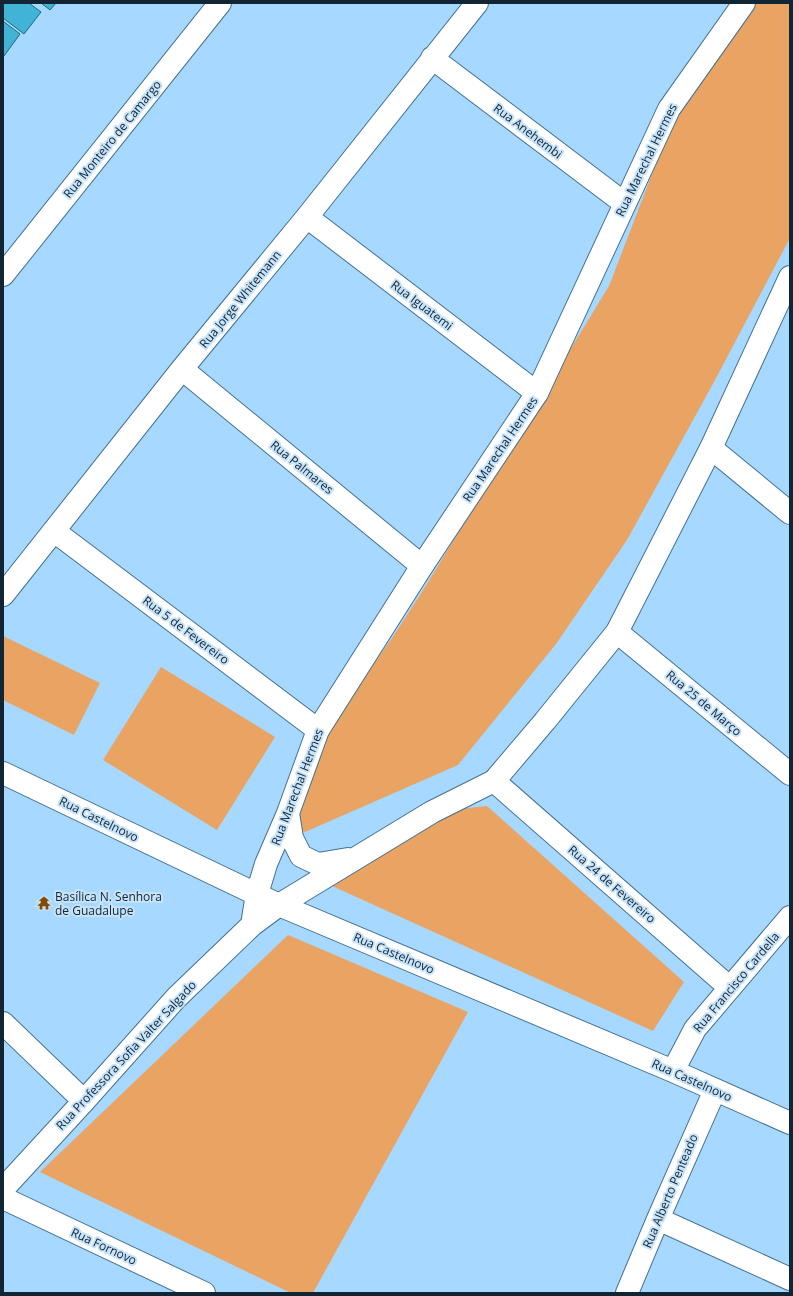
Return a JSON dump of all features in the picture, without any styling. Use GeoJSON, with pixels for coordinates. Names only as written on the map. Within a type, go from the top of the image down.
{"type":"FeatureCollection","features":[{"type":"Feature","properties":{"kind":"street","name":"Rua Monteiro de Camargo"},"geometry":{"type":"LineString","coordinates":[[3,275],[220,3]]}},
{"type":"Feature","properties":{"kind":"street","name":"Rua Jorge Whitemann"},"geometry":{"type":"LineString","coordinates":[[3,595],[182,369],[307,217],[476,3]]}},
{"type":"Feature","properties":{"kind":"street","name":"Rua Marechal Hermes"},"geometry":{"type":"LineString","coordinates":[[257,894],[266,864],[288,813],[318,730],[422,566],[537,393],[669,109],[744,3]]}},
{"type":"Feature","properties":{"kind":"street","name":"Rua Anehembi"},"geometry":{"type":"LineString","coordinates":[[432,58],[624,203]]}},
{"type":"Feature","properties":{"kind":"street","name":"Rua Iguatemi"},"geometry":{"type":"LineString","coordinates":[[307,217],[537,393]]}},
{"type":"Feature","properties":{"kind":"street"},"geometry":{"type":"LineString","coordinates":[[280,905],[432,812],[494,781],[545,721],[617,632],[711,448],[790,277]]}},
{"type":"Feature","properties":{"kind":"street","name":"Rua Palmares"},"geometry":{"type":"LineString","coordinates":[[182,369],[422,566]]}},
{"type":"Feature","properties":{"kind":"street"},"geometry":{"type":"LineString","coordinates":[[711,448],[790,514]]}},
{"type":"Feature","properties":{"kind":"street","name":"Rua 5 de Fevereiro"},"geometry":{"type":"LineString","coordinates":[[54,530],[318,730]]}},
{"type":"Feature","properties":{"kind":"street","name":"Rua 25 de Março"},"geometry":{"type":"LineString","coordinates":[[617,632],[790,774]]}},
{"type":"Feature","properties":{"kind":"street","name":"Rua Castelnovo"},"geometry":{"type":"LineString","coordinates":[[3,773],[280,905],[673,1071],[790,1123]]}},
{"type":"Feature","properties":{"kind":"street","name":"Rua 24 de Fevereiro"},"geometry":{"type":"LineString","coordinates":[[494,781],[730,988]]}},
{"type":"Feature","properties":{"kind":"street"},"geometry":{"type":"LineString","coordinates":[[288,813],[292,838],[300,856],[318,864],[359,858]]}},
{"type":"Feature","properties":{"kind":"street"},"geometry":{"type":"LineString","coordinates":[[252,925],[257,894]]}},
{"type":"Feature","properties":{"kind":"street","name":"Rua Professora Sofia Valter Salgado"},"geometry":{"type":"LineString","coordinates":[[3,1189],[176,998],[252,925],[280,905]]}},
{"type":"Feature","properties":{"kind":"street","name":"Rua Francisco Cardella"},"geometry":{"type":"LineString","coordinates":[[673,1071],[695,1029],[790,917]]}},
{"type":"Feature","properties":{"kind":"street"},"geometry":{"type":"LineString","coordinates":[[3,1023],[84,1101]]}},
{"type":"Feature","properties":{"kind":"street","name":"Rua Alberto Penteado"},"geometry":{"type":"LineString","coordinates":[[627,1293],[715,1090]]}},
{"type":"Feature","properties":{"kind":"street","name":"Rua Fornovo"},"geometry":{"type":"LineString","coordinates":[[3,1198],[204,1293]]}},
{"type":"Feature","properties":{"kind":"street"},"geometry":{"type":"LineString","coordinates":[[658,1219],[790,1279]]}},
{"type":"Feature","properties":{"kind":"shaded area"},"geometry":{"type":"Polygon","coordinates":[[[754,3],[790,3],[790,238],[714,382],[627,540],[556,644],[458,765],[305,832],[291,825],[324,734],[392,638],[422,592],[609,286],[679,104],[754,3]]]}},
{"type":"Feature","properties":{"kind":"shaded area"},"geometry":{"type":"Polygon","coordinates":[[[3,636],[100,683],[74,735],[3,700],[3,636]]]}},
{"type":"Feature","properties":{"kind":"shaded area"},"geometry":{"type":"Polygon","coordinates":[[[161,667],[275,737],[217,830],[103,760],[161,667]]]}},
{"type":"Feature","properties":{"kind":"shaded area"},"geometry":{"type":"Polygon","coordinates":[[[487,806],[684,982],[653,1031],[321,881],[459,809],[487,806]]]}},
{"type":"Feature","properties":{"kind":"shaded area"},"geometry":{"type":"Polygon","coordinates":[[[288,935],[468,1012],[313,1293],[291,1293],[40,1172],[288,935]]]}},
{"type":"Feature","properties":{"kind":"building"},"geometry":{"type":"Polygon","coordinates":[[[3,3],[29,3],[41,12],[24,34],[3,18],[3,3]]]}},
{"type":"Feature","properties":{"kind":"building"},"geometry":{"type":"Polygon","coordinates":[[[41,3],[56,3],[50,10],[41,3]]]}},
{"type":"Feature","properties":{"kind":"building"},"geometry":{"type":"Polygon","coordinates":[[[3,21],[20,34],[4,56],[3,55],[3,21]]]}},
{"type":"Feature","properties":{"kind":"place","name":"Basílica N. Senhora de Guadalupe"},"geometry":{"type":"Point","coordinates":[44,903]}}]}
